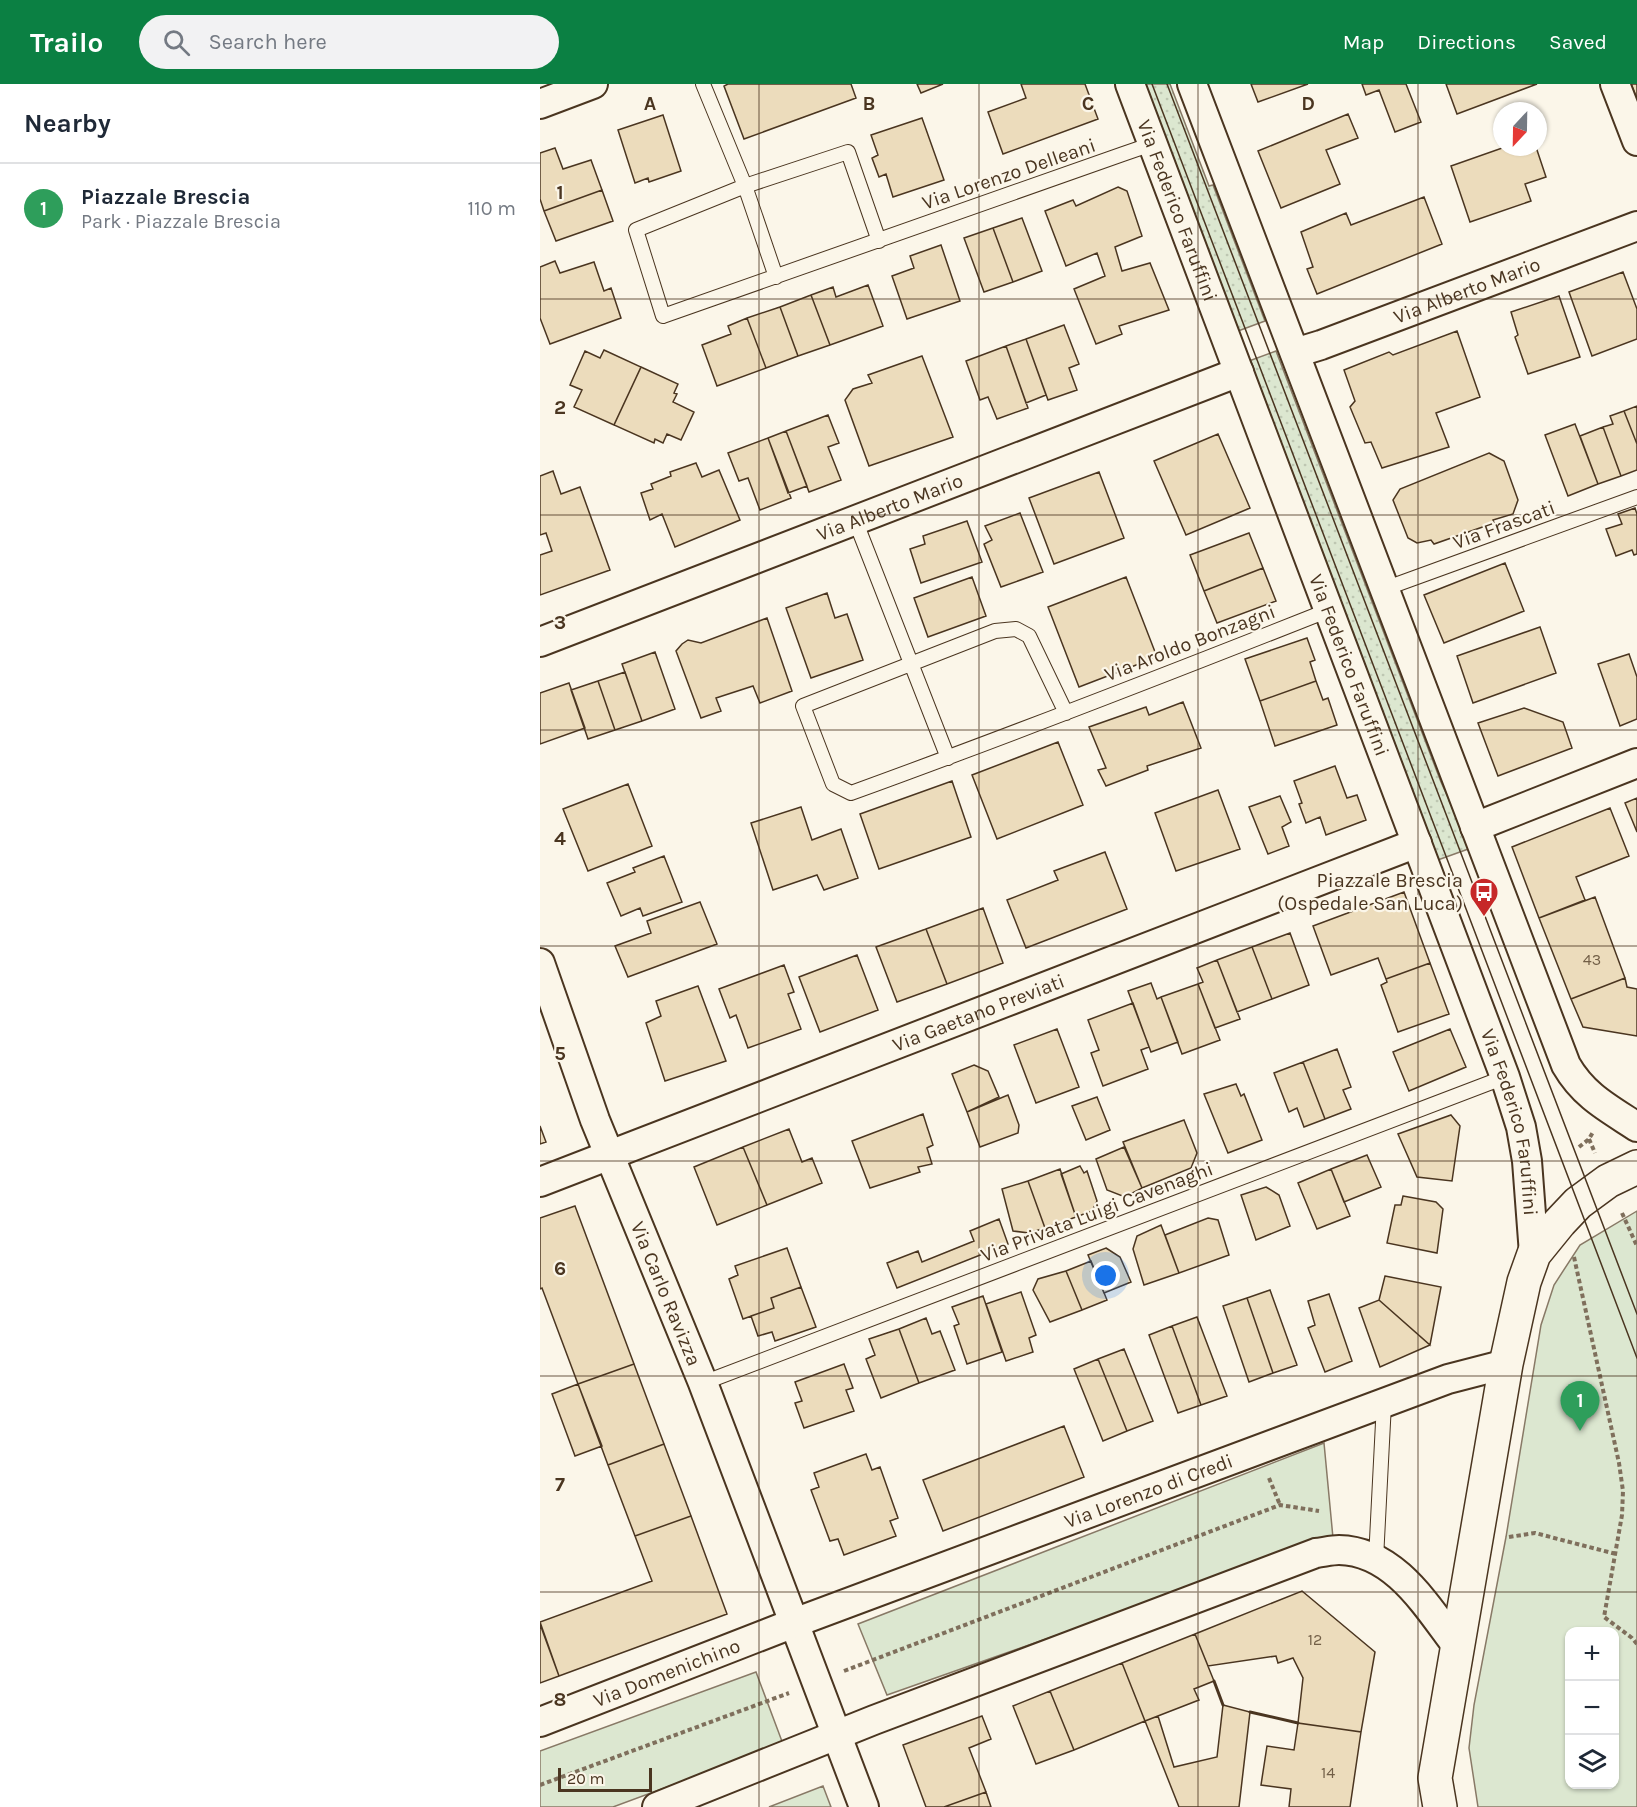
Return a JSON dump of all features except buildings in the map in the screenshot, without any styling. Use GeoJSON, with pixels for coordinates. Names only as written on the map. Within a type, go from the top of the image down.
{"type":"FeatureCollection","features":[{"type":"Feature","properties":{"kind":"main road"},"geometry":{"type":"LineString","coordinates":[[1432,1798],[1506,1364],[1524,1282],[1534,1254],[1578,1203],[1608,1181],[1637,1167]]}},
{"type":"Feature","properties":{"kind":"street"},"geometry":{"type":"LineString","coordinates":[[540,104],[592,84]]}},
{"type":"Feature","properties":{"kind":"street","name":"Via Federico Faruffini"},"geometry":{"type":"LineString","coordinates":[[1130,84],[1505,1077],[1521,1127],[1527,1161],[1534,1254]]}},
{"type":"Feature","properties":{"kind":"street"},"geometry":{"type":"LineString","coordinates":[[1192,84],[1566,1065],[1574,1080],[1604,1107],[1637,1127]]}},
{"type":"Feature","properties":{"kind":"street"},"geometry":{"type":"LineString","coordinates":[[1615,84],[1637,141]]}},
{"type":"Feature","properties":{"kind":"street","name":"Via Alberto Mario"},"geometry":{"type":"LineString","coordinates":[[1295,353],[1637,226]]}},
{"type":"Feature","properties":{"kind":"street","name":"Via Alberto Mario"},"geometry":{"type":"LineString","coordinates":[[540,642],[1239,372]]}},
{"type":"Feature","properties":{"kind":"street"},"geometry":{"type":"LineString","coordinates":[[1475,827],[1637,763]]}},
{"type":"Feature","properties":{"kind":"street","name":"Via Gaetano Previati"},"geometry":{"type":"LineString","coordinates":[[540,1182],[1417,843]]}},
{"type":"Feature","properties":{"kind":"street","name":"Via Carlo Ravizza"},"geometry":{"type":"LineString","coordinates":[[540,963],[609,1155],[703,1383],[864,1807]]}},
{"type":"Feature","properties":{"kind":"street","name":"Via Lorenzo di Credi"},"geometry":{"type":"LineString","coordinates":[[794,1623],[1448,1379],[1506,1364]]}},
{"type":"Feature","properties":{"kind":"street"},"geometry":{"type":"LineString","coordinates":[[657,1807],[689,1801],[836,1735],[1316,1553],[1339,1550],[1356,1552],[1376,1559],[1400,1576],[1417,1594],[1457,1646]]}},
{"type":"Feature","properties":{"kind":"street","name":"Via Domenichino"},"geometry":{"type":"LineString","coordinates":[[540,1722],[794,1623]]}},
{"type":"Feature","properties":{"kind":"lane"},"geometry":{"type":"LineString","coordinates":[[703,84],[745,186],[776,277]]}},
{"type":"Feature","properties":{"kind":"lane","name":"Via Lorenzo Delleani"},"geometry":{"type":"LineString","coordinates":[[879,241],[848,152],[745,186],[636,230],[663,316],[879,241],[1152,144]]}},
{"type":"Feature","properties":{"kind":"lane","name":"Via Frascati"},"geometry":{"type":"LineString","coordinates":[[1384,589],[1637,497]]}},
{"type":"Feature","properties":{"kind":"lane"},"geometry":{"type":"LineString","coordinates":[[855,520],[948,758]]}},
{"type":"Feature","properties":{"kind":"lane","name":"Via Aroldo Bonzagni"},"geometry":{"type":"LineString","coordinates":[[1066,713],[1029,636],[1016,629],[995,631],[803,706],[833,784],[851,793],[1066,713],[1329,610]]}},
{"type":"Feature","properties":{"kind":"lane","name":"Via Privata Luigi Cavenaghi"},"geometry":{"type":"LineString","coordinates":[[703,1383],[1505,1077]]}},
{"type":"Feature","properties":{"kind":"lane"},"geometry":{"type":"LineString","coordinates":[[1376,1559],[1384,1403]]}},
{"type":"Feature","properties":{"kind":"path"},"geometry":{"type":"LineString","coordinates":[[1579,1147],[1589,1139],[1597,1156]]}},
{"type":"Feature","properties":{"kind":"path"},"geometry":{"type":"LineString","coordinates":[[1622,1213],[1637,1246]]}},
{"type":"Feature","properties":{"kind":"path"},"geometry":{"type":"LineString","coordinates":[[1571,1247],[1619,1463],[1623,1491],[1623,1515],[1604,1617],[1637,1644]]}},
{"type":"Feature","properties":{"kind":"path"},"geometry":{"type":"LineString","coordinates":[[1269,1477],[1280,1505]]}},
{"type":"Feature","properties":{"kind":"path"},"geometry":{"type":"LineString","coordinates":[[842,1672],[1280,1505],[1319,1510]]}},
{"type":"Feature","properties":{"kind":"path"},"geometry":{"type":"LineString","coordinates":[[1502,1537],[1535,1533],[1616,1554]]}},
{"type":"Feature","properties":{"kind":"path"},"geometry":{"type":"LineString","coordinates":[[540,1785],[789,1693]]}},
{"type":"Feature","properties":{"kind":"green space"},"geometry":{"type":"Polygon","coordinates":[[[1143,84],[1170,84],[1209,186],[1213,185],[1265,321],[1238,331],[1143,84]]]}},
{"type":"Feature","properties":{"kind":"green space"},"geometry":{"type":"Polygon","coordinates":[[[1276,351],[1441,782],[1471,848],[1435,861],[1413,792],[1249,361],[1276,351]]]}},
{"type":"Feature","properties":{"kind":"green space"},"geometry":{"type":"Polygon","coordinates":[[[1637,1211],[1637,1807],[1478,1807],[1469,1748],[1474,1705],[1506,1537],[1541,1325],[1554,1285],[1580,1245],[1637,1211]]]}},
{"type":"Feature","properties":{"kind":"green space"},"geometry":{"type":"Polygon","coordinates":[[[1324,1443],[1333,1538],[887,1695],[858,1624],[1324,1443]]]}},
{"type":"Feature","properties":{"kind":"green space"},"geometry":{"type":"Polygon","coordinates":[[[756,1672],[783,1744],[613,1807],[540,1807],[540,1751],[756,1672]]]}},
{"type":"Feature","properties":{"kind":"green space"},"geometry":{"type":"Polygon","coordinates":[[[823,1786],[831,1807],[769,1807],[823,1786]]]}},
{"type":"Feature","properties":{"kind":"tram line"},"geometry":{"type":"LineString","coordinates":[[1152,84],[1637,1358]]}},
{"type":"Feature","properties":{"kind":"tram line"},"geometry":{"type":"LineString","coordinates":[[1167,84],[1637,1314]]}},
{"type":"Feature","properties":{"kind":"wall"},"geometry":{"type":"LineString","coordinates":[[1214,1681],[1223,1705]]}},
{"type":"Feature","properties":{"kind":"wall"},"geometry":{"type":"LineString","coordinates":[[1250,1712],[1298,1723]]}},
{"type":"Feature","properties":{"kind":"place","name":"Piazzale Brescia (Ospedale San Luca)"},"geometry":{"type":"Point","coordinates":[1484,918]}},
{"type":"Feature","properties":{"kind":"place","name":"Piazzale Brescia"},"geometry":{"type":"Point","coordinates":[1580,1431]}}]}
